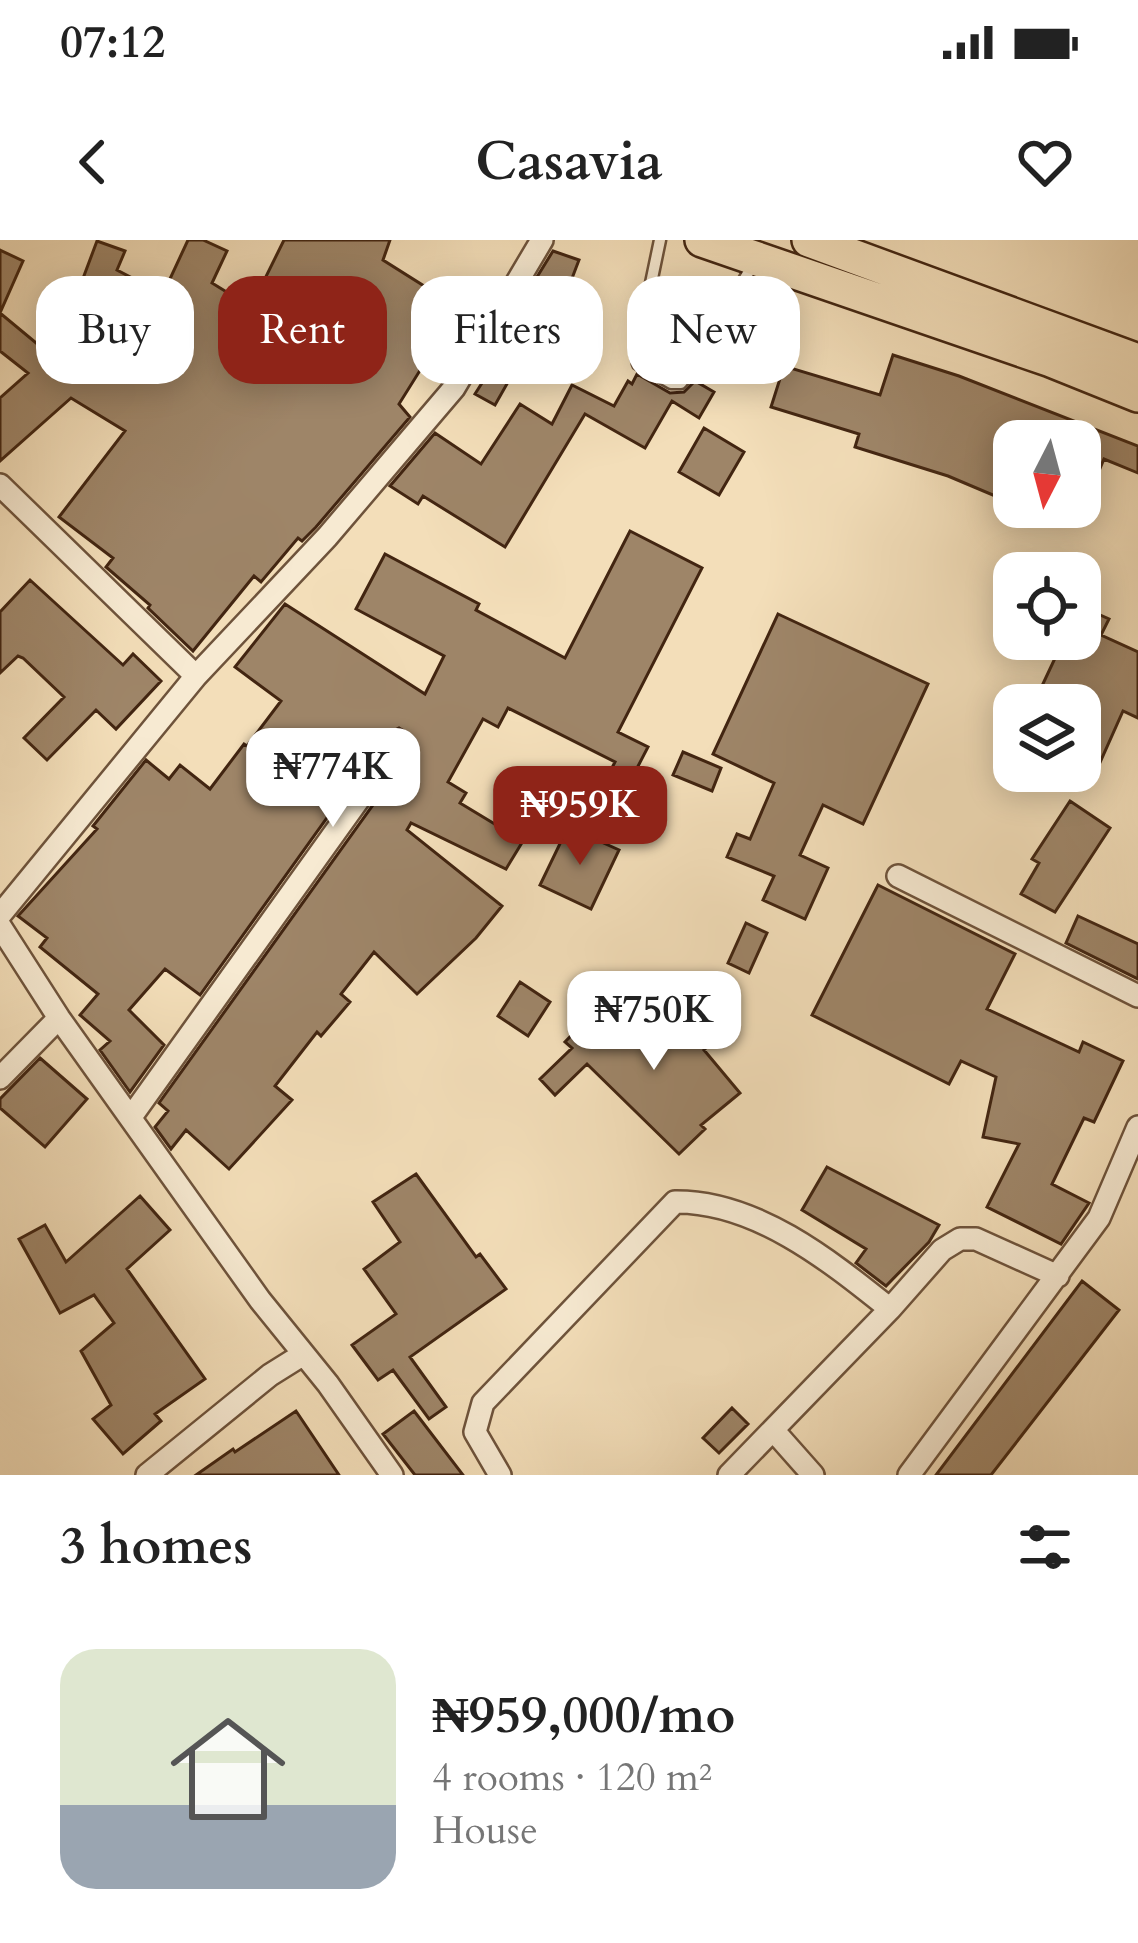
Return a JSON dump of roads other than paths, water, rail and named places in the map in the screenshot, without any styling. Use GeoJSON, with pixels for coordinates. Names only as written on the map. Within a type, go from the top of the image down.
{"type":"FeatureCollection","features":[{"type":"Feature","properties":{"kind":"main road"},"geometry":{"type":"LineString","coordinates":[[702,240],[1138,394]]}},
{"type":"Feature","properties":{"kind":"main road"},"geometry":{"type":"LineString","coordinates":[[809,240],[1138,361]]}},
{"type":"Feature","properties":{"kind":"street"},"geometry":{"type":"LineString","coordinates":[[0,915],[196,676],[327,536],[454,388],[542,240]]}},
{"type":"Feature","properties":{"kind":"street"},"geometry":{"type":"LineString","coordinates":[[0,485],[196,676]]}},
{"type":"Feature","properties":{"kind":"street"},"geometry":{"type":"LineString","coordinates":[[131,1117],[400,743]]}},
{"type":"Feature","properties":{"kind":"street"},"geometry":{"type":"LineString","coordinates":[[898,876],[1138,996]]}},
{"type":"Feature","properties":{"kind":"street"},"geometry":{"type":"LineString","coordinates":[[0,926],[59,1018],[392,1475]]}},
{"type":"Feature","properties":{"kind":"street"},"geometry":{"type":"LineString","coordinates":[[0,1078],[59,1018]]}},
{"type":"Feature","properties":{"kind":"street"},"geometry":{"type":"LineString","coordinates":[[909,1475],[1099,1218],[1138,1127]]}},
{"type":"Feature","properties":{"kind":"street"},"geometry":{"type":"LineString","coordinates":[[500,1475],[475,1432],[483,1403],[675,1202],[732,1208],[833,1263],[890,1310]]}},
{"type":"Feature","properties":{"kind":"street"},"geometry":{"type":"LineString","coordinates":[[729,1475],[942,1250],[960,1239],[976,1238],[1058,1276]]}},
{"type":"Feature","properties":{"kind":"street"},"geometry":{"type":"LineString","coordinates":[[147,1475],[270,1375],[302,1355]]}},
{"type":"Feature","properties":{"kind":"street"},"geometry":{"type":"LineString","coordinates":[[774,1431],[813,1475]]}},
{"type":"Feature","properties":{"kind":"lane"},"geometry":{"type":"LineString","coordinates":[[660,240],[636,355],[638,364],[671,383],[681,383],[689,374],[756,259]]}}]}
